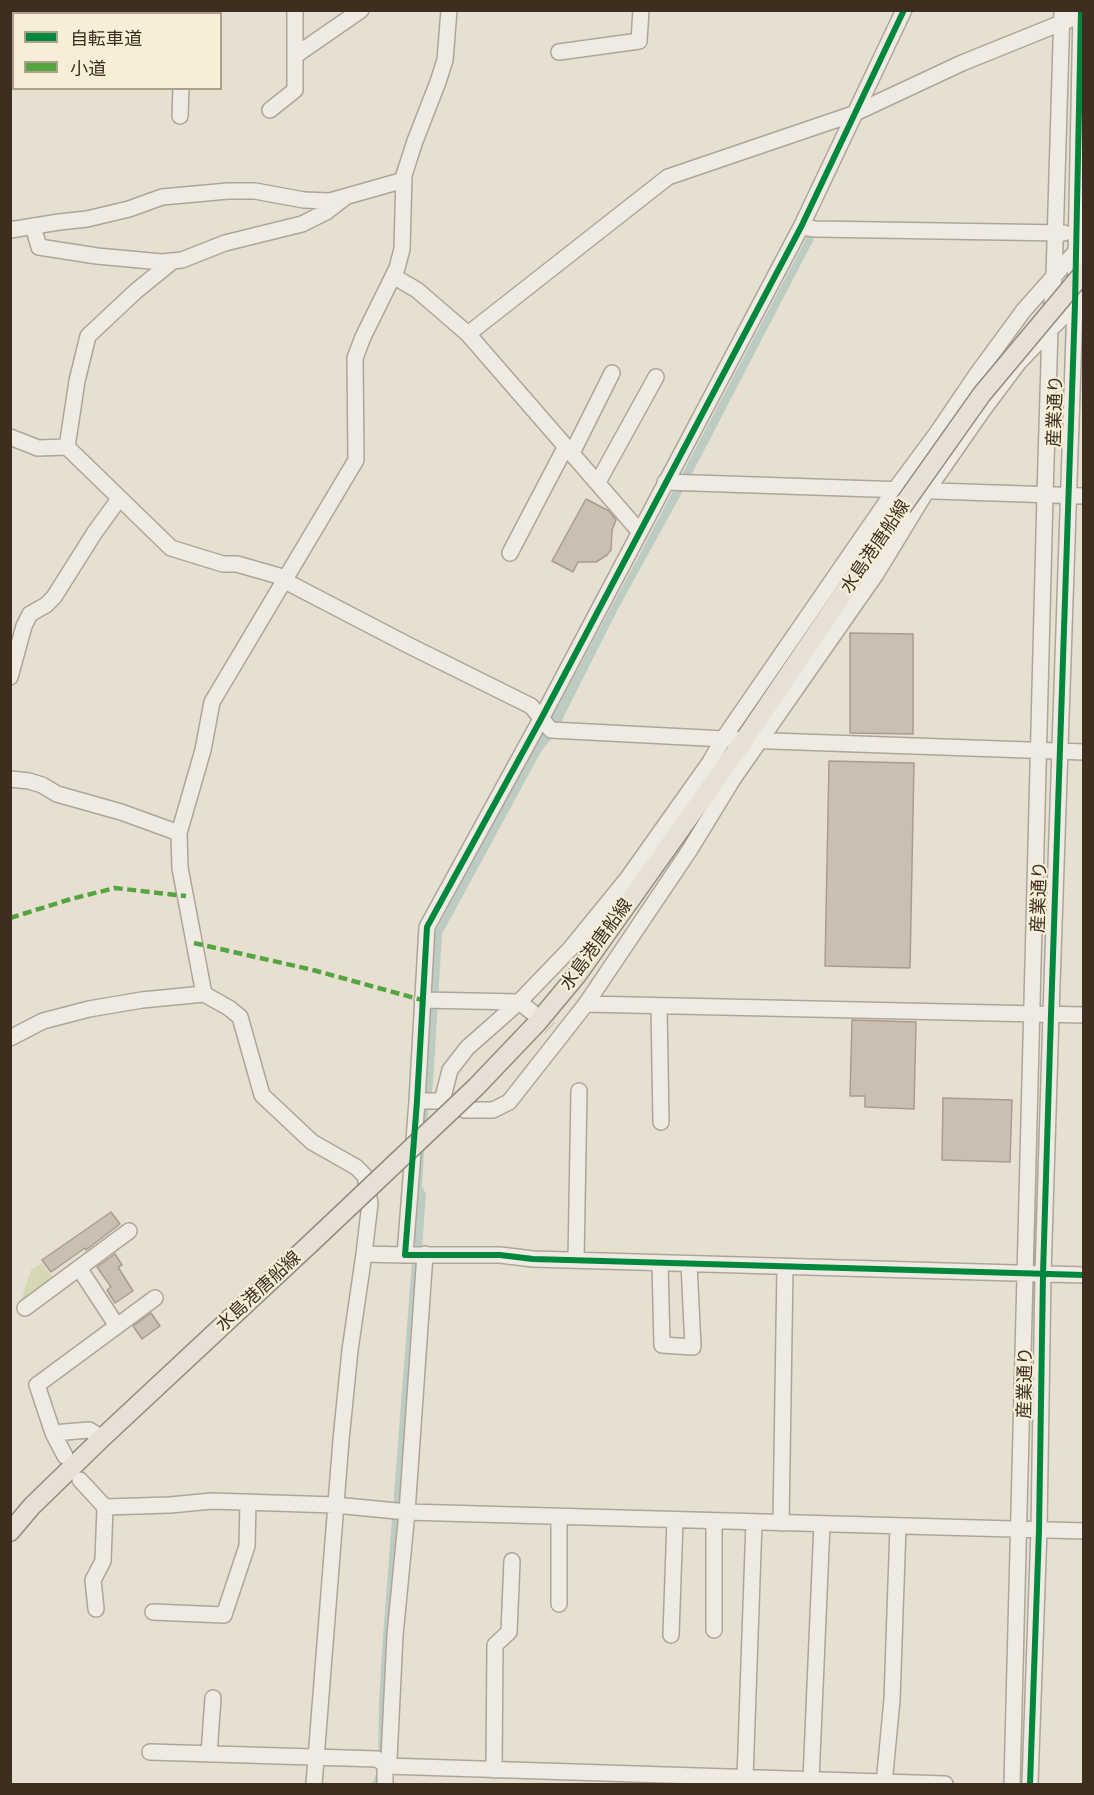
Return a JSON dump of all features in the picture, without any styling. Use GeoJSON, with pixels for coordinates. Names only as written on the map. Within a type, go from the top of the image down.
{"type":"FeatureCollection","features":[{"type":"Feature","properties":{"kind":"main road","name":"水島港唐船線"},"geometry":{"type":"LineString","coordinates":[[10,1532],[32,1506],[102,1438],[476,1087],[537,1023],[577,975],[753,740],[898,499],[1083,272]]}},
{"type":"Feature","properties":{"kind":"street"},"geometry":{"type":"LineString","coordinates":[[270,110],[295,90],[295,10]]}},
{"type":"Feature","properties":{"kind":"street"},"geometry":{"type":"LineString","coordinates":[[296,55],[361,10]]}},
{"type":"Feature","properties":{"kind":"street"},"geometry":{"type":"LineString","coordinates":[[204,994],[180,868],[179,833],[202,750],[212,702],[356,460],[355,358],[397,268],[402,249],[404,180],[414,141],[445,60],[449,10]]}},
{"type":"Feature","properties":{"kind":"street"},"geometry":{"type":"LineString","coordinates":[[559,52],[639,41],[641,10]]}},
{"type":"Feature","properties":{"kind":"street"},"geometry":{"type":"LineString","coordinates":[[405,1255],[427,927],[541,719],[801,227],[904,10]]}},
{"type":"Feature","properties":{"kind":"street"},"geometry":{"type":"LineString","coordinates":[[468,334],[668,177],[853,114],[1062,16],[1082,13]]}},
{"type":"Feature","properties":{"kind":"street","name":"産業通り"},"geometry":{"type":"LineString","coordinates":[[1030,1785],[1039,1530],[1050,1014],[1068,496],[1079,300],[1082,13]]}},
{"type":"Feature","properties":{"kind":"street","name":"産業通り"},"geometry":{"type":"LineString","coordinates":[[1012,1785],[1045,495],[1062,16]]}},
{"type":"Feature","properties":{"kind":"street"},"geometry":{"type":"LineString","coordinates":[[180,116],[182,90]]}},
{"type":"Feature","properties":{"kind":"street"},"geometry":{"type":"LineString","coordinates":[[10,230],[87,219],[129,209],[162,197],[255,192],[304,200],[330,201],[404,180]]}},
{"type":"Feature","properties":{"kind":"street"},"geometry":{"type":"LineString","coordinates":[[33,226],[39,247],[141,261],[173,261],[182,260],[225,243],[302,224],[326,212],[350,194]]}},
{"type":"Feature","properties":{"kind":"street"},"geometry":{"type":"LineString","coordinates":[[442,1101],[450,1070],[467,1048],[519,1002],[570,949],[627,879],[710,762],[723,739],[898,499],[1024,310],[1054,276],[1080,240],[1055,232],[815,230],[801,227]]}},
{"type":"Feature","properties":{"kind":"street"},"geometry":{"type":"LineString","coordinates":[[67,447],[77,381],[88,336],[136,291],[173,261]]}},
{"type":"Feature","properties":{"kind":"street"},"geometry":{"type":"LineString","coordinates":[[393,276],[417,290],[468,334],[639,531]]}},
{"type":"Feature","properties":{"kind":"street"},"geometry":{"type":"LineString","coordinates":[[417,1101],[442,1101],[465,1110],[493,1110],[509,1102],[556,1033],[586,1004],[688,851],[733,779],[753,740],[876,574],[926,492],[1019,362],[1079,300]]}},
{"type":"Feature","properties":{"kind":"street"},"geometry":{"type":"LineString","coordinates":[[510,553],[612,373]]}},
{"type":"Feature","properties":{"kind":"street"},"geometry":{"type":"LineString","coordinates":[[598,482],[656,377]]}},
{"type":"Feature","properties":{"kind":"street"},"geometry":{"type":"LineString","coordinates":[[10,437],[38,448],[67,447],[171,548],[223,564],[237,564],[279,576],[531,706],[551,730],[723,739],[1083,752]]}},
{"type":"Feature","properties":{"kind":"street"},"geometry":{"type":"LineString","coordinates":[[665,482],[871,488],[898,499],[926,492],[1083,496]]}},
{"type":"Feature","properties":{"kind":"street"},"geometry":{"type":"LineString","coordinates":[[10,677],[24,626],[30,614],[46,606],[54,597],[119,499]]}},
{"type":"Feature","properties":{"kind":"street"},"geometry":{"type":"LineString","coordinates":[[10,779],[42,785],[57,794],[121,812],[179,833]]}},
{"type":"Feature","properties":{"kind":"street"},"geometry":{"type":"LineString","coordinates":[[10,1038],[43,1021],[89,1009],[142,1000],[204,994],[240,1017],[262,1095],[312,1142],[356,1167],[365,1176],[370,1203],[350,1350],[335,1505],[314,1785]]}},
{"type":"Feature","properties":{"kind":"street"},"geometry":{"type":"LineString","coordinates":[[422,1000],[519,1002],[532,1012]]}},
{"type":"Feature","properties":{"kind":"street"},"geometry":{"type":"LineString","coordinates":[[586,1004],[1083,1015]]}},
{"type":"Feature","properties":{"kind":"street"},"geometry":{"type":"LineString","coordinates":[[659,1007],[662,1122]]}},
{"type":"Feature","properties":{"kind":"street"},"geometry":{"type":"LineString","coordinates":[[576,1260],[579,1091]]}},
{"type":"Feature","properties":{"kind":"street"},"geometry":{"type":"LineString","coordinates":[[25,1308],[129,1232]]}},
{"type":"Feature","properties":{"kind":"street"},"geometry":{"type":"LineString","coordinates":[[364,1254],[500,1255],[533,1259],[1083,1275]]}},
{"type":"Feature","properties":{"kind":"street"},"geometry":{"type":"LineString","coordinates":[[385,1785],[389,1759],[395,1635],[407,1512],[425,1254]]}},
{"type":"Feature","properties":{"kind":"street"},"geometry":{"type":"LineString","coordinates":[[660,1263],[662,1345],[693,1347],[689,1264]]}},
{"type":"Feature","properties":{"kind":"street"},"geometry":{"type":"LineString","coordinates":[[781,1523],[785,1267]]}},
{"type":"Feature","properties":{"kind":"street"},"geometry":{"type":"LineString","coordinates":[[79,1268],[117,1326]]}},
{"type":"Feature","properties":{"kind":"street"},"geometry":{"type":"LineString","coordinates":[[65,1456],[53,1433],[37,1385],[155,1298]]}},
{"type":"Feature","properties":{"kind":"street"},"geometry":{"type":"LineString","coordinates":[[53,1433],[89,1430],[102,1438]]}},
{"type":"Feature","properties":{"kind":"street"},"geometry":{"type":"LineString","coordinates":[[80,1480],[105,1507],[103,1561],[93,1580],[96,1609]]}},
{"type":"Feature","properties":{"kind":"street"},"geometry":{"type":"LineString","coordinates":[[105,1507],[212,1501],[335,1505],[407,1512],[1083,1531]]}},
{"type":"Feature","properties":{"kind":"street"},"geometry":{"type":"LineString","coordinates":[[153,1611],[224,1615],[247,1546],[248,1502]]}},
{"type":"Feature","properties":{"kind":"street"},"geometry":{"type":"LineString","coordinates":[[559,1516],[559,1604]]}},
{"type":"Feature","properties":{"kind":"street"},"geometry":{"type":"LineString","coordinates":[[671,1635],[675,1520]]}},
{"type":"Feature","properties":{"kind":"street"},"geometry":{"type":"LineString","coordinates":[[714,1521],[714,1630]]}},
{"type":"Feature","properties":{"kind":"street"},"geometry":{"type":"LineString","coordinates":[[745,1778],[754,1522]]}},
{"type":"Feature","properties":{"kind":"street"},"geometry":{"type":"LineString","coordinates":[[812,1780],[822,1524]]}},
{"type":"Feature","properties":{"kind":"street"},"geometry":{"type":"LineString","coordinates":[[884,1784],[892,1700],[898,1526]]}},
{"type":"Feature","properties":{"kind":"street"},"geometry":{"type":"LineString","coordinates":[[494,1770],[495,1646],[509,1632],[512,1561]]}},
{"type":"Feature","properties":{"kind":"street"},"geometry":{"type":"LineString","coordinates":[[209,1754],[213,1698]]}},
{"type":"Feature","properties":{"kind":"street"},"geometry":{"type":"LineString","coordinates":[[150,1752],[376,1759],[387,1766],[945,1785]]}},
{"type":"Feature","properties":{"kind":"green space"},"geometry":{"type":"Polygon","coordinates":[[[42,1263],[53,1278],[21,1301],[31,1270],[42,1263]]]}},
{"type":"Feature","properties":{"kind":"shaded area"},"geometry":{"type":"Polygon","coordinates":[[[808,235],[814,239],[684,489],[618,609],[554,736],[542,750],[442,934],[433,1084],[424,1153],[422,1186],[426,1194],[385,1753],[379,1784],[372,1784],[378,1769],[383,1636],[412,1261],[416,1248],[413,1243],[429,1005],[432,993],[434,934],[642,550],[808,235]]]}},
{"type":"Feature","properties":{"kind":"building"},"geometry":{"type":"Polygon","coordinates":[[[586,499],[609,511],[616,520],[612,530],[611,550],[596,562],[578,562],[573,572],[552,561],[586,499]]]}},
{"type":"Feature","properties":{"kind":"building"},"geometry":{"type":"Polygon","coordinates":[[[850,633],[913,634],[913,734],[850,733],[850,633]]]}},
{"type":"Feature","properties":{"kind":"building"},"geometry":{"type":"Polygon","coordinates":[[[829,761],[914,763],[910,968],[825,966],[829,761]]]}},
{"type":"Feature","properties":{"kind":"building"},"geometry":{"type":"Polygon","coordinates":[[[852,1020],[916,1022],[914,1109],[865,1107],[865,1096],[850,1096],[852,1020]]]}},
{"type":"Feature","properties":{"kind":"building"},"geometry":{"type":"Polygon","coordinates":[[[943,1098],[1012,1100],[1010,1162],[942,1160],[943,1098]]]}},
{"type":"Feature","properties":{"kind":"building"},"geometry":{"type":"Polygon","coordinates":[[[111,1212],[120,1224],[86,1250],[85,1248],[51,1272],[42,1260],[111,1212]]]}},
{"type":"Feature","properties":{"kind":"building"},"geometry":{"type":"Polygon","coordinates":[[[115,1254],[122,1265],[118,1267],[133,1291],[115,1303],[107,1290],[111,1287],[97,1267],[115,1254]]]}},
{"type":"Feature","properties":{"kind":"building"},"geometry":{"type":"Polygon","coordinates":[[[151,1313],[160,1326],[142,1339],[133,1326],[151,1313]]]}},
{"type":"Feature","properties":{"kind":"tunnel"},"geometry":{"type":"LineString","coordinates":[[532,1012],[550,1028]]}},
{"type":"Feature","properties":{"kind":"marked path"},"geometry":{"type":"LineString","coordinates":[[10,918],[115,888],[186,896]]}},
{"type":"Feature","properties":{"kind":"marked path"},"geometry":{"type":"LineString","coordinates":[[194,943],[313,970],[422,1000]]}},
{"type":"Feature","properties":{"kind":"cycle path"},"geometry":{"type":"LineString","coordinates":[[904,10],[801,227],[541,719],[427,927],[405,1255],[500,1255],[533,1259],[1084,1275]]}},
{"type":"Feature","properties":{"kind":"cycle path"},"geometry":{"type":"LineString","coordinates":[[1030,1784],[1039,1530],[1043,1274],[1075,304],[1081,10]]}}]}
